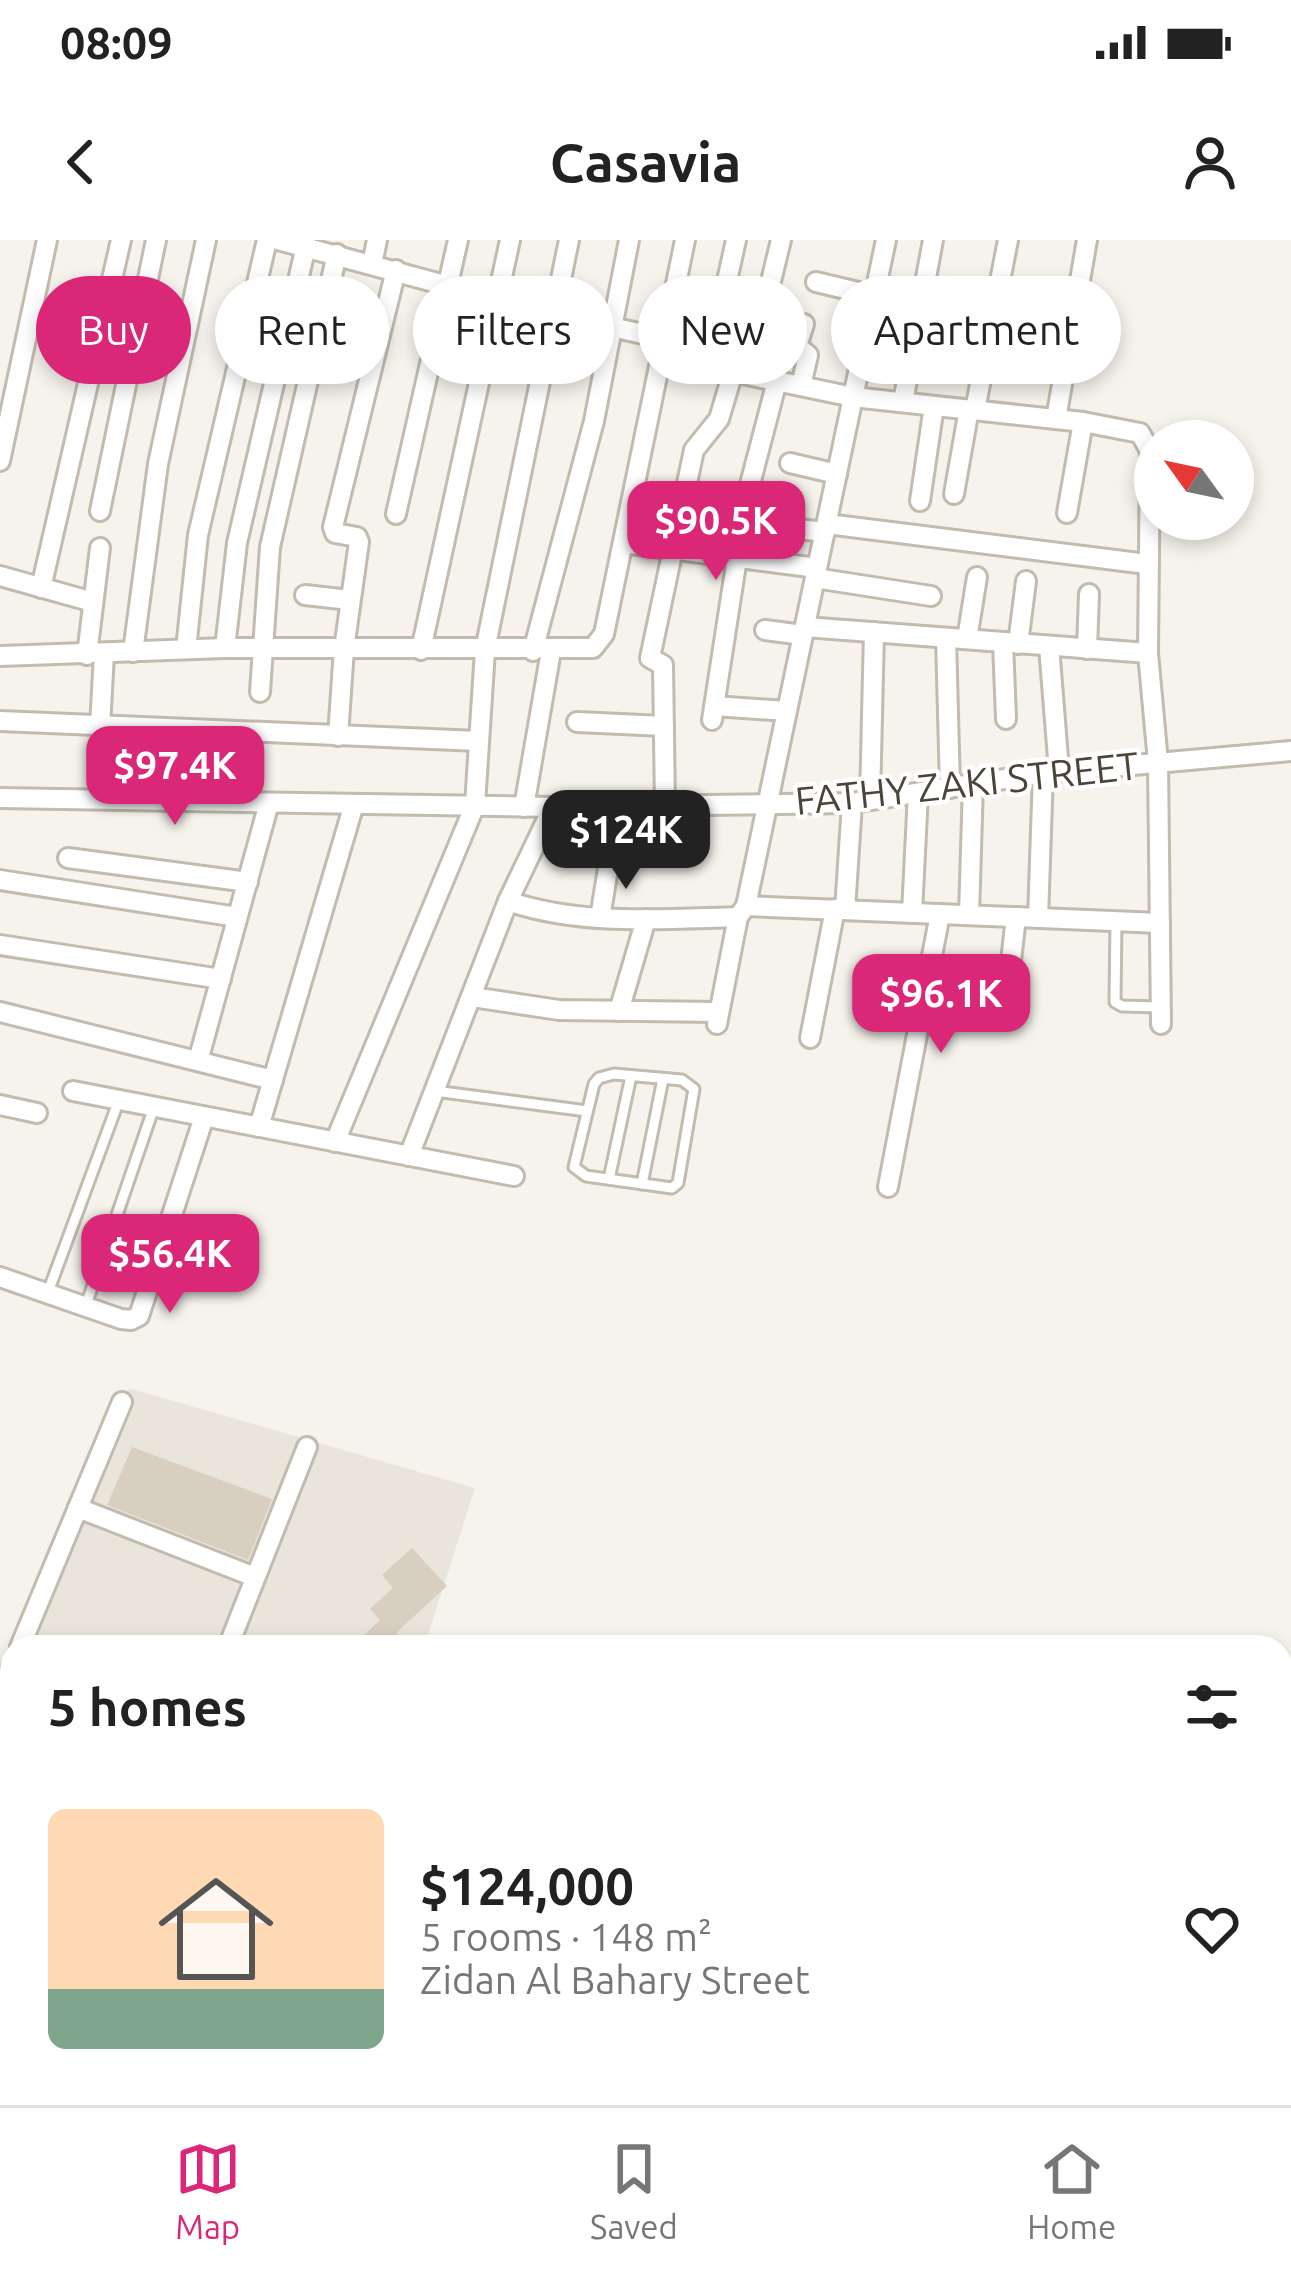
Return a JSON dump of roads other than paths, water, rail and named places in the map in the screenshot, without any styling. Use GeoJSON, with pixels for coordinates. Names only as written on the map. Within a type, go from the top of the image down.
{"type":"FeatureCollection","features":[{"type":"Feature","properties":{"kind":"street"},"geometry":{"type":"LineString","coordinates":[[0,461],[47,240]]}},
{"type":"Feature","properties":{"kind":"street"},"geometry":{"type":"LineString","coordinates":[[41,588],[121,240]]}},
{"type":"Feature","properties":{"kind":"street"},"geometry":{"type":"LineString","coordinates":[[100,511],[156,240]]}},
{"type":"Feature","properties":{"kind":"street"},"geometry":{"type":"LineString","coordinates":[[133,652],[158,464],[206,240]]}},
{"type":"Feature","properties":{"kind":"street"},"geometry":{"type":"LineString","coordinates":[[186,649],[198,535],[267,240]]}},
{"type":"Feature","properties":{"kind":"street"},"geometry":{"type":"LineString","coordinates":[[278,240],[418,276]]}},
{"type":"Feature","properties":{"kind":"street"},"geometry":{"type":"LineString","coordinates":[[372,264],[377,240]]}},
{"type":"Feature","properties":{"kind":"street"},"geometry":{"type":"LineString","coordinates":[[450,276],[458,240]]}},
{"type":"Feature","properties":{"kind":"street"},"geometry":{"type":"LineString","coordinates":[[501,276],[510,240]]}},
{"type":"Feature","properties":{"kind":"street"},"geometry":{"type":"LineString","coordinates":[[561,276],[569,240]]}},
{"type":"Feature","properties":{"kind":"street"},"geometry":{"type":"LineString","coordinates":[[614,307],[629,240]]}},
{"type":"Feature","properties":{"kind":"street"},"geometry":{"type":"LineString","coordinates":[[678,276],[685,240]]}},
{"type":"Feature","properties":{"kind":"street"},"geometry":{"type":"LineString","coordinates":[[728,276],[736,240]]}},
{"type":"Feature","properties":{"kind":"street"},"geometry":{"type":"LineString","coordinates":[[772,276],[781,240]]}},
{"type":"Feature","properties":{"kind":"street"},"geometry":{"type":"LineString","coordinates":[[878,276],[886,240]]}},
{"type":"Feature","properties":{"kind":"street"},"geometry":{"type":"LineString","coordinates":[[903,402],[933,240]]}},
{"type":"Feature","properties":{"kind":"street"},"geometry":{"type":"LineString","coordinates":[[954,494],[1008,240]]}},
{"type":"Feature","properties":{"kind":"street"},"geometry":{"type":"LineString","coordinates":[[1056,419],[1087,240]]}},
{"type":"Feature","properties":{"kind":"street"},"geometry":{"type":"LineString","coordinates":[[225,648],[237,543],[302,243]]}},
{"type":"Feature","properties":{"kind":"street"},"geometry":{"type":"LineString","coordinates":[[260,692],[270,547],[337,254]]}},
{"type":"Feature","properties":{"kind":"street"},"geometry":{"type":"LineString","coordinates":[[338,736],[358,539],[335,533],[333,526],[396,270]]}},
{"type":"Feature","properties":{"kind":"street"},"geometry":{"type":"LineString","coordinates":[[816,283],[831,286]]}},
{"type":"Feature","properties":{"kind":"street"},"geometry":{"type":"LineString","coordinates":[[396,514],[425,384]]}},
{"type":"Feature","properties":{"kind":"street"},"geometry":{"type":"LineString","coordinates":[[421,650],[478,384]]}},
{"type":"Feature","properties":{"kind":"street"},"geometry":{"type":"LineString","coordinates":[[334,1142],[475,805],[484,650],[538,384]]}},
{"type":"Feature","properties":{"kind":"street"},"geometry":{"type":"LineString","coordinates":[[524,806],[542,651],[600,384]]}},
{"type":"Feature","properties":{"kind":"street"},"geometry":{"type":"LineString","coordinates":[[0,656],[225,648],[584,650],[600,643],[656,384]]}},
{"type":"Feature","properties":{"kind":"street"},"geometry":{"type":"LineString","coordinates":[[665,806],[663,663],[650,658],[694,450],[718,419],[729,384]]}},
{"type":"Feature","properties":{"kind":"street"},"geometry":{"type":"LineString","coordinates":[[776,384],[734,558],[713,713],[787,711]]}},
{"type":"Feature","properties":{"kind":"street"},"geometry":{"type":"LineString","coordinates":[[791,384],[853,397],[1130,429],[1147,441],[1148,653],[1158,762],[1161,1016]]}},
{"type":"Feature","properties":{"kind":"street"},"geometry":{"type":"LineString","coordinates":[[472,997],[559,1010],[718,1018],[856,384]]}},
{"type":"Feature","properties":{"kind":"street"},"geometry":{"type":"LineString","coordinates":[[920,501],[934,406]]}},
{"type":"Feature","properties":{"kind":"street"},"geometry":{"type":"LineString","coordinates":[[1067,513],[1083,422]]}},
{"type":"Feature","properties":{"kind":"street"},"geometry":{"type":"LineString","coordinates":[[790,464],[837,473]]}},
{"type":"Feature","properties":{"kind":"street"},"geometry":{"type":"LineString","coordinates":[[780,526],[1148,564]]}},
{"type":"Feature","properties":{"kind":"street"},"geometry":{"type":"LineString","coordinates":[[623,543],[734,558],[931,596]]}},
{"type":"Feature","properties":{"kind":"street"},"geometry":{"type":"LineString","coordinates":[[100,548],[94,602],[100,727]]}},
{"type":"Feature","properties":{"kind":"street"},"geometry":{"type":"LineString","coordinates":[[0,576],[94,602]]}},
{"type":"Feature","properties":{"kind":"street"},"geometry":{"type":"LineString","coordinates":[[967,639],[977,577]]}},
{"type":"Feature","properties":{"kind":"street"},"geometry":{"type":"LineString","coordinates":[[1006,719],[1011,643],[1026,581]]}},
{"type":"Feature","properties":{"kind":"street"},"geometry":{"type":"LineString","coordinates":[[1087,649],[1089,594]]}},
{"type":"Feature","properties":{"kind":"street"},"geometry":{"type":"LineString","coordinates":[[305,595],[350,600]]}},
{"type":"Feature","properties":{"kind":"street"},"geometry":{"type":"LineString","coordinates":[[765,630],[874,632],[1148,653]]}},
{"type":"Feature","properties":{"kind":"street"},"geometry":{"type":"LineString","coordinates":[[810,1038],[861,802],[874,632]]}},
{"type":"Feature","properties":{"kind":"street"},"geometry":{"type":"LineString","coordinates":[[946,638],[950,788]]}},
{"type":"Feature","properties":{"kind":"street"},"geometry":{"type":"LineString","coordinates":[[1038,918],[1051,772],[1048,646]]}},
{"type":"Feature","properties":{"kind":"street"},"geometry":{"type":"LineString","coordinates":[[0,721],[478,741]]}},
{"type":"Feature","properties":{"kind":"street"},"geometry":{"type":"LineString","coordinates":[[577,722],[664,726]]}},
{"type":"Feature","properties":{"kind":"street","name":"FATHY ZAKI STREET"},"geometry":{"type":"LineString","coordinates":[[0,798],[554,807],[861,802],[1051,772],[1291,751]]}},
{"type":"Feature","properties":{"kind":"street"},"geometry":{"type":"LineString","coordinates":[[969,915],[973,784]]}},
{"type":"Feature","properties":{"kind":"street"},"geometry":{"type":"LineString","coordinates":[[912,913],[918,793]]}},
{"type":"Feature","properties":{"kind":"street"},"geometry":{"type":"LineString","coordinates":[[198,1061],[269,803]]}},
{"type":"Feature","properties":{"kind":"street"},"geometry":{"type":"LineString","coordinates":[[259,1127],[354,804]]}},
{"type":"Feature","properties":{"kind":"street"},"geometry":{"type":"LineString","coordinates":[[410,1156],[508,901],[554,807]]}},
{"type":"Feature","properties":{"kind":"street"},"geometry":{"type":"LineString","coordinates":[[600,918],[618,807]]}},
{"type":"Feature","properties":{"kind":"street"},"geometry":{"type":"LineString","coordinates":[[68,858],[248,882]]}},
{"type":"Feature","properties":{"kind":"street"},"geometry":{"type":"LineString","coordinates":[[0,880],[238,917]]}},
{"type":"Feature","properties":{"kind":"street"},"geometry":{"type":"LineString","coordinates":[[508,901],[533,910],[646,920],[840,909],[1160,923]]}},
{"type":"Feature","properties":{"kind":"street"},"geometry":{"type":"LineString","coordinates":[[888,1187],[940,914]]}},
{"type":"Feature","properties":{"kind":"street"},"geometry":{"type":"LineString","coordinates":[[1006,1014],[1016,917]]}},
{"type":"Feature","properties":{"kind":"street"},"geometry":{"type":"LineString","coordinates":[[620,1011],[646,920]]}},
{"type":"Feature","properties":{"kind":"street"},"geometry":{"type":"LineString","coordinates":[[0,945],[220,979]]}},
{"type":"Feature","properties":{"kind":"street"},"geometry":{"type":"LineString","coordinates":[[0,1012],[273,1080]]}},
{"type":"Feature","properties":{"kind":"street"},"geometry":{"type":"LineString","coordinates":[[73,1091],[514,1176]]}},
{"type":"Feature","properties":{"kind":"street"},"geometry":{"type":"LineString","coordinates":[[0,1105],[37,1113]]}},
{"type":"Feature","properties":{"kind":"street"},"geometry":{"type":"LineString","coordinates":[[0,1277],[85,1309],[121,1319],[140,1316],[204,1117]]}},
{"type":"Feature","properties":{"kind":"street"},"geometry":{"type":"LineString","coordinates":[[25,1635],[122,1402]]}},
{"type":"Feature","properties":{"kind":"street"},"geometry":{"type":"LineString","coordinates":[[233,1635],[307,1447]]}},
{"type":"Feature","properties":{"kind":"street"},"geometry":{"type":"LineString","coordinates":[[78,1508],[255,1577]]}},
{"type":"Feature","properties":{"kind":"lane"},"geometry":{"type":"LineString","coordinates":[[1116,921],[1115,1002],[1161,1016]]}},
{"type":"Feature","properties":{"kind":"lane"},"geometry":{"type":"LineString","coordinates":[[609,1179],[631,1076]]}},
{"type":"Feature","properties":{"kind":"lane"},"geometry":{"type":"LineString","coordinates":[[599,1078],[663,1078],[689,1083],[694,1089],[680,1176],[672,1188],[579,1173],[574,1166],[599,1078]]}},
{"type":"Feature","properties":{"kind":"lane"},"geometry":{"type":"LineString","coordinates":[[643,1184],[663,1078]]}},
{"type":"Feature","properties":{"kind":"lane"},"geometry":{"type":"LineString","coordinates":[[435,1091],[586,1111]]}},
{"type":"Feature","properties":{"kind":"lane"},"geometry":{"type":"LineString","coordinates":[[47,1294],[119,1100]]}},
{"type":"Feature","properties":{"kind":"lane"},"geometry":{"type":"LineString","coordinates":[[85,1309],[154,1107]]}}]}
